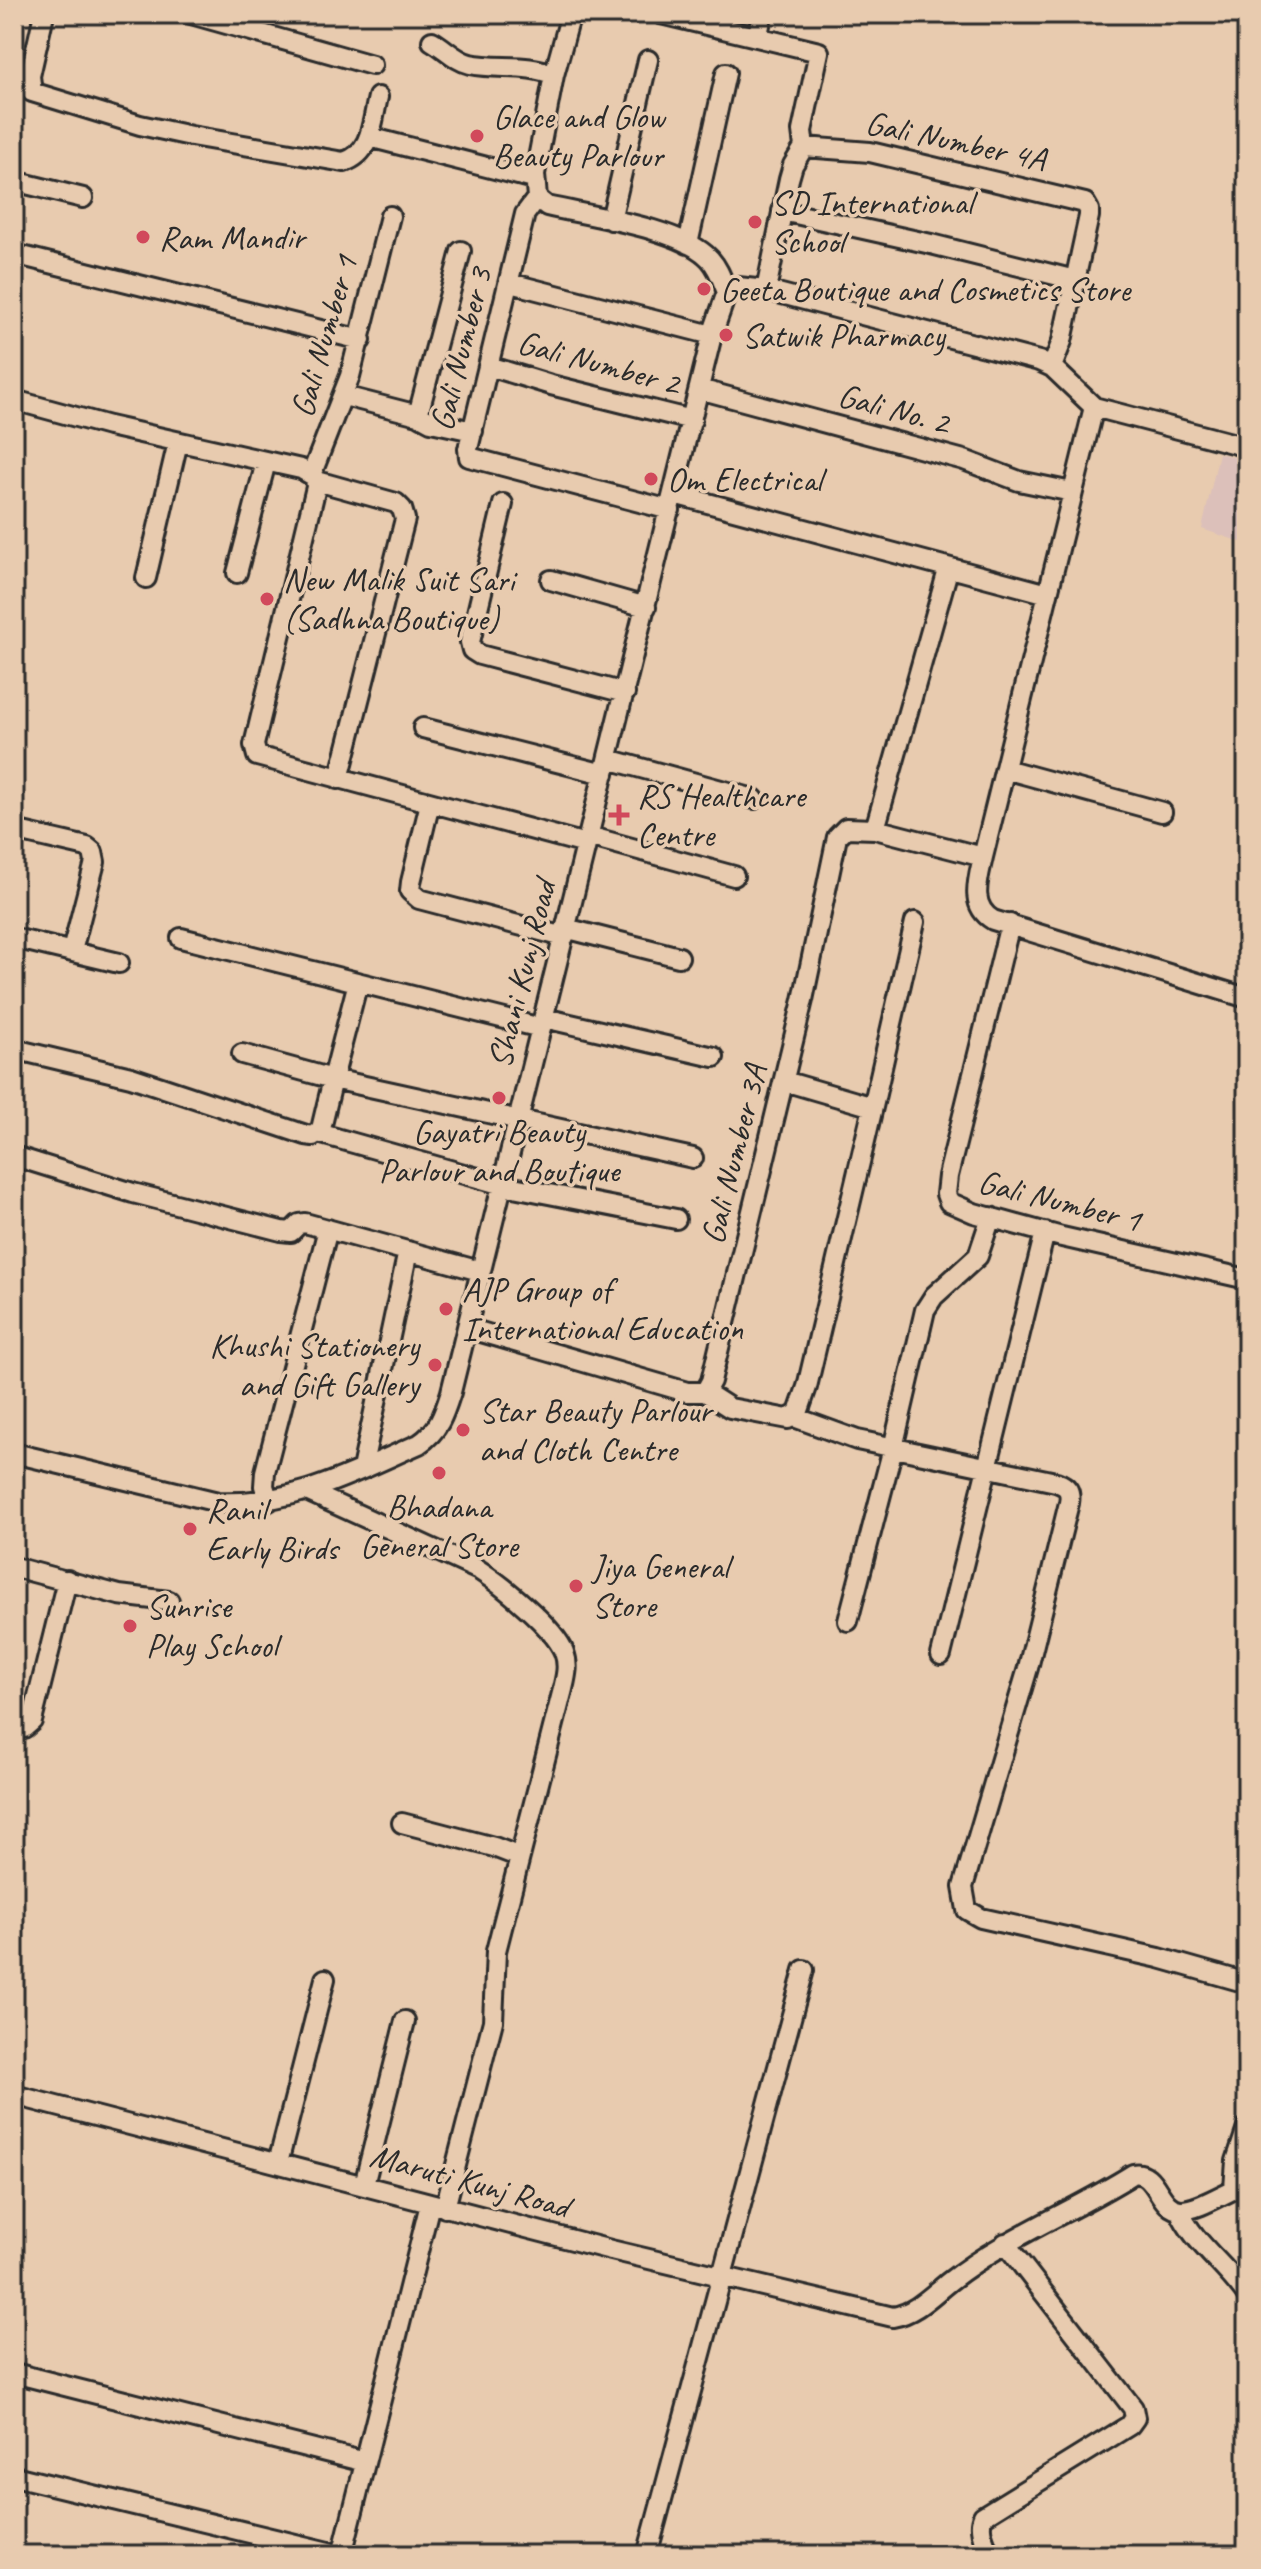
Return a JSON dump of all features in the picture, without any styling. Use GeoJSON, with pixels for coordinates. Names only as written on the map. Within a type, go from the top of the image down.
{"type":"FeatureCollection","features":[{"type":"Feature","properties":{"kind":"street"},"geometry":{"type":"LineString","coordinates":[[44,14],[29,82],[32,92],[140,125],[344,162],[353,159],[366,146],[378,97]]}},
{"type":"Feature","properties":{"kind":"street"},"geometry":{"type":"LineString","coordinates":[[191,14],[372,65]]}},
{"type":"Feature","properties":{"kind":"street","name":"Gali Number 3"},"geometry":{"type":"LineString","coordinates":[[571,14],[554,75],[536,189],[525,214],[468,453],[472,459],[672,502],[1048,594]]}},
{"type":"Feature","properties":{"kind":"street"},"geometry":{"type":"LineString","coordinates":[[661,14],[819,52],[802,131],[804,147],[793,165],[766,290]]}},
{"type":"Feature","properties":{"kind":"street"},"geometry":{"type":"LineString","coordinates":[[758,36],[762,14]]}},
{"type":"Feature","properties":{"kind":"street"},"geometry":{"type":"LineString","coordinates":[[432,41],[456,58],[471,64],[538,69],[554,75]]}},
{"type":"Feature","properties":{"kind":"street"},"geometry":{"type":"LineString","coordinates":[[611,220],[648,60]]}},
{"type":"Feature","properties":{"kind":"street"},"geometry":{"type":"LineString","coordinates":[[688,244],[726,73]]}},
{"type":"Feature","properties":{"kind":"street"},"geometry":{"type":"LineString","coordinates":[[369,137],[536,189],[547,206],[611,220],[688,244],[711,260],[727,292],[738,287],[766,290],[1039,361],[1052,367],[1094,407],[1247,447]]}},
{"type":"Feature","properties":{"kind":"street","name":"Gali Number 4A"},"geometry":{"type":"LineString","coordinates":[[804,147],[851,148],[882,154],[1081,201],[1089,210],[1075,280]]}},
{"type":"Feature","properties":{"kind":"street"},"geometry":{"type":"LineString","coordinates":[[14,181],[83,198]]}},
{"type":"Feature","properties":{"kind":"street"},"geometry":{"type":"LineString","coordinates":[[782,211],[1075,280],[1062,341],[1052,367]]}},
{"type":"Feature","properties":{"kind":"street","name":"Gali Number 1"},"geometry":{"type":"LineString","coordinates":[[339,779],[262,758],[254,750],[314,477],[361,340],[390,216]]}},
{"type":"Feature","properties":{"kind":"street"},"geometry":{"type":"LineString","coordinates":[[418,415],[461,251]]}},
{"type":"Feature","properties":{"kind":"street"},"geometry":{"type":"LineString","coordinates":[[14,254],[361,340]]}},
{"type":"Feature","properties":{"kind":"street"},"geometry":{"type":"LineString","coordinates":[[510,283],[712,335]]}},
{"type":"Feature","properties":{"kind":"street","name":"Shani Kunj Road"},"geometry":{"type":"LineString","coordinates":[[362,1469],[419,1444],[431,1436],[440,1423],[519,1121],[712,335],[727,292]]}},
{"type":"Feature","properties":{"kind":"street","name":"Gali Number 2"},"geometry":{"type":"LineString","coordinates":[[489,366],[551,385],[692,420]]}},
{"type":"Feature","properties":{"kind":"street","name":"Gali No. 2"},"geometry":{"type":"LineString","coordinates":[[699,389],[964,460],[1019,481],[1072,492]]}},
{"type":"Feature","properties":{"kind":"street"},"geometry":{"type":"LineString","coordinates":[[344,396],[473,431]]}},
{"type":"Feature","properties":{"kind":"street"},"geometry":{"type":"LineString","coordinates":[[14,400],[266,462],[396,503],[402,509],[405,519],[339,779],[734,876]]}},
{"type":"Feature","properties":{"kind":"street"},"geometry":{"type":"LineString","coordinates":[[1094,407],[983,857],[977,884],[979,906],[985,915],[1010,924],[1247,998]]}},
{"type":"Feature","properties":{"kind":"street"},"geometry":{"type":"LineString","coordinates":[[146,578],[178,442]]}},
{"type":"Feature","properties":{"kind":"street"},"geometry":{"type":"LineString","coordinates":[[237,573],[266,462]]}},
{"type":"Feature","properties":{"kind":"street"},"geometry":{"type":"LineString","coordinates":[[503,504],[470,642],[472,650],[480,655],[625,693]]}},
{"type":"Feature","properties":{"kind":"street"},"geometry":{"type":"LineString","coordinates":[[875,829],[948,570]]}},
{"type":"Feature","properties":{"kind":"street"},"geometry":{"type":"LineString","coordinates":[[551,580],[646,607]]}},
{"type":"Feature","properties":{"kind":"street"},"geometry":{"type":"LineString","coordinates":[[423,728],[754,799]]}},
{"type":"Feature","properties":{"kind":"street"},"geometry":{"type":"LineString","coordinates":[[1005,769],[1162,812]]}},
{"type":"Feature","properties":{"kind":"street"},"geometry":{"type":"LineString","coordinates":[[430,803],[411,882],[413,896],[679,957]]}},
{"type":"Feature","properties":{"kind":"street","name":"Gali Number 3A"},"geometry":{"type":"LineString","coordinates":[[705,1392],[711,1381],[784,1081],[837,837],[846,828],[875,829],[983,857]]}},
{"type":"Feature","properties":{"kind":"street"},"geometry":{"type":"LineString","coordinates":[[14,830],[87,847],[93,852],[95,862],[72,951]]}},
{"type":"Feature","properties":{"kind":"street"},"geometry":{"type":"LineString","coordinates":[[794,1417],[801,1407],[807,1387],[915,922]]}},
{"type":"Feature","properties":{"kind":"street","name":"Gali Number 1"},"geometry":{"type":"LineString","coordinates":[[1010,924],[947,1187],[949,1202],[1045,1232],[1247,1279]]}},
{"type":"Feature","properties":{"kind":"street"},"geometry":{"type":"LineString","coordinates":[[14,938],[119,963]]}},
{"type":"Feature","properties":{"kind":"street"},"geometry":{"type":"LineString","coordinates":[[181,938],[358,982],[714,1057]]}},
{"type":"Feature","properties":{"kind":"street"},"geometry":{"type":"LineString","coordinates":[[14,1049],[131,1077],[313,1136],[318,1133],[358,982]]}},
{"type":"Feature","properties":{"kind":"street"},"geometry":{"type":"LineString","coordinates":[[242,1054],[333,1079],[693,1158]]}},
{"type":"Feature","properties":{"kind":"street"},"geometry":{"type":"LineString","coordinates":[[784,1081],[873,1107]]}},
{"type":"Feature","properties":{"kind":"street"},"geometry":{"type":"LineString","coordinates":[[318,1133],[503,1185],[676,1219]]}},
{"type":"Feature","properties":{"kind":"street"},"geometry":{"type":"LineString","coordinates":[[14,1156],[133,1193],[281,1231],[291,1232],[302,1223],[480,1271]]}},
{"type":"Feature","properties":{"kind":"street"},"geometry":{"type":"LineString","coordinates":[[848,1621],[925,1310],[934,1296],[978,1256],[991,1217]]}},
{"type":"Feature","properties":{"kind":"street"},"geometry":{"type":"LineString","coordinates":[[269,1501],[264,1486],[265,1472],[328,1229]]}},
{"type":"Feature","properties":{"kind":"street"},"geometry":{"type":"LineString","coordinates":[[941,1655],[1045,1232]]}},
{"type":"Feature","properties":{"kind":"street"},"geometry":{"type":"LineString","coordinates":[[14,1453],[218,1502],[269,1501],[309,1492],[362,1469],[408,1251]]}},
{"type":"Feature","properties":{"kind":"street"},"geometry":{"type":"LineString","coordinates":[[467,1328],[687,1392],[705,1392],[730,1408],[781,1419],[794,1417],[844,1436],[1068,1487],[1071,1496],[1028,1668],[963,1887],[967,1910],[981,1918],[1159,1958],[1247,1983]]}},
{"type":"Feature","properties":{"kind":"street"},"geometry":{"type":"LineString","coordinates":[[14,2476],[342,2555],[365,2462],[493,2021],[496,1951],[567,1674],[565,1655],[560,1645],[512,1595],[479,1570],[309,1492]]}},
{"type":"Feature","properties":{"kind":"street"},"geometry":{"type":"LineString","coordinates":[[14,1567],[119,1595],[169,1601]]}},
{"type":"Feature","properties":{"kind":"street"},"geometry":{"type":"LineString","coordinates":[[14,1728],[24,1728],[32,1721],[67,1580]]}},
{"type":"Feature","properties":{"kind":"street"},"geometry":{"type":"LineString","coordinates":[[402,1823],[494,1847],[520,1857]]}},
{"type":"Feature","properties":{"kind":"street"},"geometry":{"type":"LineString","coordinates":[[647,2555],[804,1970]]}},
{"type":"Feature","properties":{"kind":"street"},"geometry":{"type":"LineString","coordinates":[[278,2163],[325,1979]]}},
{"type":"Feature","properties":{"kind":"street"},"geometry":{"type":"LineString","coordinates":[[364,2185],[405,2021]]}},
{"type":"Feature","properties":{"kind":"street","name":"Maruti Kunj Road"},"geometry":{"type":"LineString","coordinates":[[14,2095],[438,2206],[883,2316],[893,2317],[911,2312],[1005,2243]]}},
{"type":"Feature","properties":{"kind":"street"},"geometry":{"type":"LineString","coordinates":[[990,2555],[981,2532],[983,2516],[1130,2425],[1135,2418],[1133,2408],[1005,2243],[1137,2173],[1146,2176],[1171,2207],[1179,2210],[1194,2207],[1240,2187],[1236,2161],[1247,2128]]}},
{"type":"Feature","properties":{"kind":"street"},"geometry":{"type":"LineString","coordinates":[[1179,2210],[1192,2232],[1247,2296]]}},
{"type":"Feature","properties":{"kind":"street"},"geometry":{"type":"LineString","coordinates":[[14,2373],[365,2462]]}},
{"type":"Feature","properties":{"kind":"shaded area"},"geometry":{"type":"Polygon","coordinates":[[[1219,453],[1247,461],[1247,544],[1202,529],[1219,453]]]}},
{"type":"Feature","properties":{"kind":"place","name":"Glace and Glow Beauty Parlour"},"geometry":{"type":"Point","coordinates":[477,136]}},
{"type":"Feature","properties":{"kind":"place","name":"SD International School"},"geometry":{"type":"Point","coordinates":[755,222]}},
{"type":"Feature","properties":{"kind":"place","name":"Ram Mandir"},"geometry":{"type":"Point","coordinates":[143,237]}},
{"type":"Feature","properties":{"kind":"place","name":"Geeta Boutique and Cosmetics Store"},"geometry":{"type":"Point","coordinates":[704,289]}},
{"type":"Feature","properties":{"kind":"place","name":"Satwik Pharmacy"},"geometry":{"type":"Point","coordinates":[726,335]}},
{"type":"Feature","properties":{"kind":"place","name":"Om Electrical"},"geometry":{"type":"Point","coordinates":[651,479]}},
{"type":"Feature","properties":{"kind":"place","name":"New Malik Suit Sari (Sadhna Boutique)"},"geometry":{"type":"Point","coordinates":[267,599]}},
{"type":"Feature","properties":{"kind":"place","name":"RS Healthcare Centre"},"geometry":{"type":"Point","coordinates":[619,815]}},
{"type":"Feature","properties":{"kind":"place","name":"Gayatri Beauty Parlour and Boutique"},"geometry":{"type":"Point","coordinates":[499,1098]}},
{"type":"Feature","properties":{"kind":"place","name":"AJP Group of International Education"},"geometry":{"type":"Point","coordinates":[446,1309]}},
{"type":"Feature","properties":{"kind":"place","name":"Khushi Stationery and Gift Gallery"},"geometry":{"type":"Point","coordinates":[435,1365]}},
{"type":"Feature","properties":{"kind":"place","name":"Star Beauty Parlour and Cloth Centre"},"geometry":{"type":"Point","coordinates":[463,1430]}},
{"type":"Feature","properties":{"kind":"place","name":"Bhadana General Store"},"geometry":{"type":"Point","coordinates":[439,1473]}},
{"type":"Feature","properties":{"kind":"place","name":"Ranil Early Birds"},"geometry":{"type":"Point","coordinates":[190,1529]}},
{"type":"Feature","properties":{"kind":"place","name":"Jiya General Store"},"geometry":{"type":"Point","coordinates":[576,1586]}},
{"type":"Feature","properties":{"kind":"place","name":"Sunrise Play School"},"geometry":{"type":"Point","coordinates":[130,1626]}}]}
